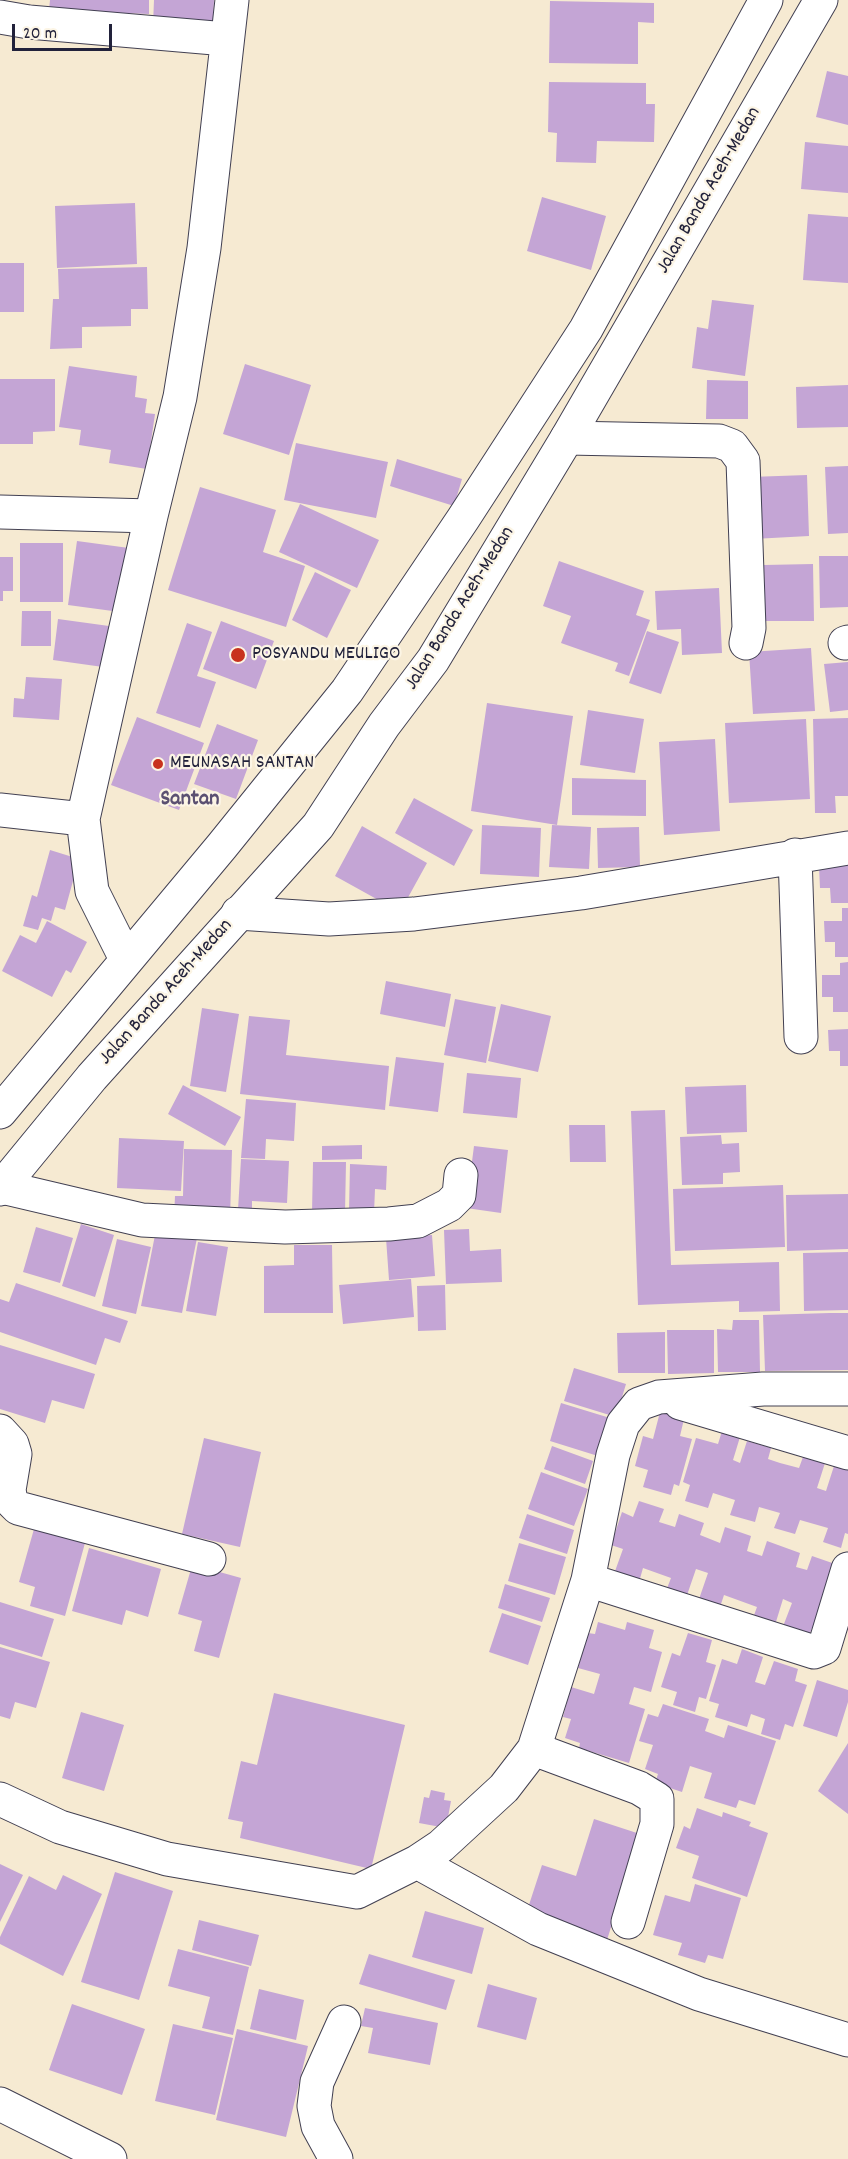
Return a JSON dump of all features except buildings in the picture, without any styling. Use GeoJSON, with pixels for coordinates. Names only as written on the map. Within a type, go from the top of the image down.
{"type":"FeatureCollection","features":[{"type":"Feature","properties":{"kind":"main road"},"geometry":{"type":"LineString","coordinates":[[126,959],[92,891],[83,819],[180,398],[202,260],[232,0]]}},
{"type":"Feature","properties":{"kind":"main road","name":"Jalan Banda Aceh-Medan"},"geometry":{"type":"LineString","coordinates":[[0,1112],[347,691],[463,519],[586,329],[766,0]]}},
{"type":"Feature","properties":{"kind":"main road","name":"Jalan Banda Aceh-Medan"},"geometry":{"type":"LineString","coordinates":[[1,1188],[92,1077],[318,826],[384,725],[434,660],[567,438],[821,0]]}},
{"type":"Feature","properties":{"kind":"main road"},"geometry":{"type":"LineString","coordinates":[[20,13],[226,39]]}},
{"type":"Feature","properties":{"kind":"main road"},"geometry":{"type":"LineString","coordinates":[[567,438],[719,441],[732,446],[743,461],[749,628],[746,643]]}},
{"type":"Feature","properties":{"kind":"main road"},"geometry":{"type":"LineString","coordinates":[[0,512],[151,516]]}},
{"type":"Feature","properties":{"kind":"main road"},"geometry":{"type":"LineString","coordinates":[[0,810],[83,819]]}},
{"type":"Feature","properties":{"kind":"main road"},"geometry":{"type":"LineString","coordinates":[[238,913],[329,919],[414,914],[581,893],[795,855],[848,848]]}},
{"type":"Feature","properties":{"kind":"main road"},"geometry":{"type":"LineString","coordinates":[[795,855],[801,1037]]}},
{"type":"Feature","properties":{"kind":"main road"},"geometry":{"type":"LineString","coordinates":[[1,1188],[142,1220],[285,1227],[418,1221],[449,1205],[459,1195],[461,1176]]}},
{"type":"Feature","properties":{"kind":"main road"},"geometry":{"type":"LineString","coordinates":[[0,1799],[60,1827],[167,1859],[357,1892],[417,1862],[441,1846],[504,1788],[534,1749],[588,1580],[613,1455],[623,1424],[639,1404],[659,1397],[763,1389],[848,1389]]}},
{"type":"Feature","properties":{"kind":"main road"},"geometry":{"type":"LineString","coordinates":[[659,1397],[848,1453]]}},
{"type":"Feature","properties":{"kind":"main road"},"geometry":{"type":"LineString","coordinates":[[0,1431],[12,1444],[15,1454],[9,1490],[11,1501],[18,1508],[209,1559]]}},
{"type":"Feature","properties":{"kind":"main road"},"geometry":{"type":"LineString","coordinates":[[588,1580],[814,1653],[824,1648],[848,1569]]}},
{"type":"Feature","properties":{"kind":"main road"},"geometry":{"type":"LineString","coordinates":[[534,1749],[639,1788],[657,1799],[657,1824],[628,1922]]}},
{"type":"Feature","properties":{"kind":"main road"},"geometry":{"type":"LineString","coordinates":[[417,1862],[538,1929],[699,1994],[848,2040]]}},
{"type":"Feature","properties":{"kind":"main road"},"geometry":{"type":"LineString","coordinates":[[336,2159],[318,2126],[314,2106],[317,2082],[344,2022]]}},
{"type":"Feature","properties":{"kind":"main road"},"geometry":{"type":"LineString","coordinates":[[0,2104],[110,2159]]}},
{"type":"Feature","properties":{"kind":"place","name":"POSYANDU MEULIGO"},"geometry":{"type":"Point","coordinates":[238,655]}},
{"type":"Feature","properties":{"kind":"place","name":"MEUNASAH SANTAN"},"geometry":{"type":"Point","coordinates":[158,764]}},
{"type":"Feature","properties":{"kind":"district","name":"Santan"},"geometry":{"type":"Point","coordinates":[190,801]}}]}
